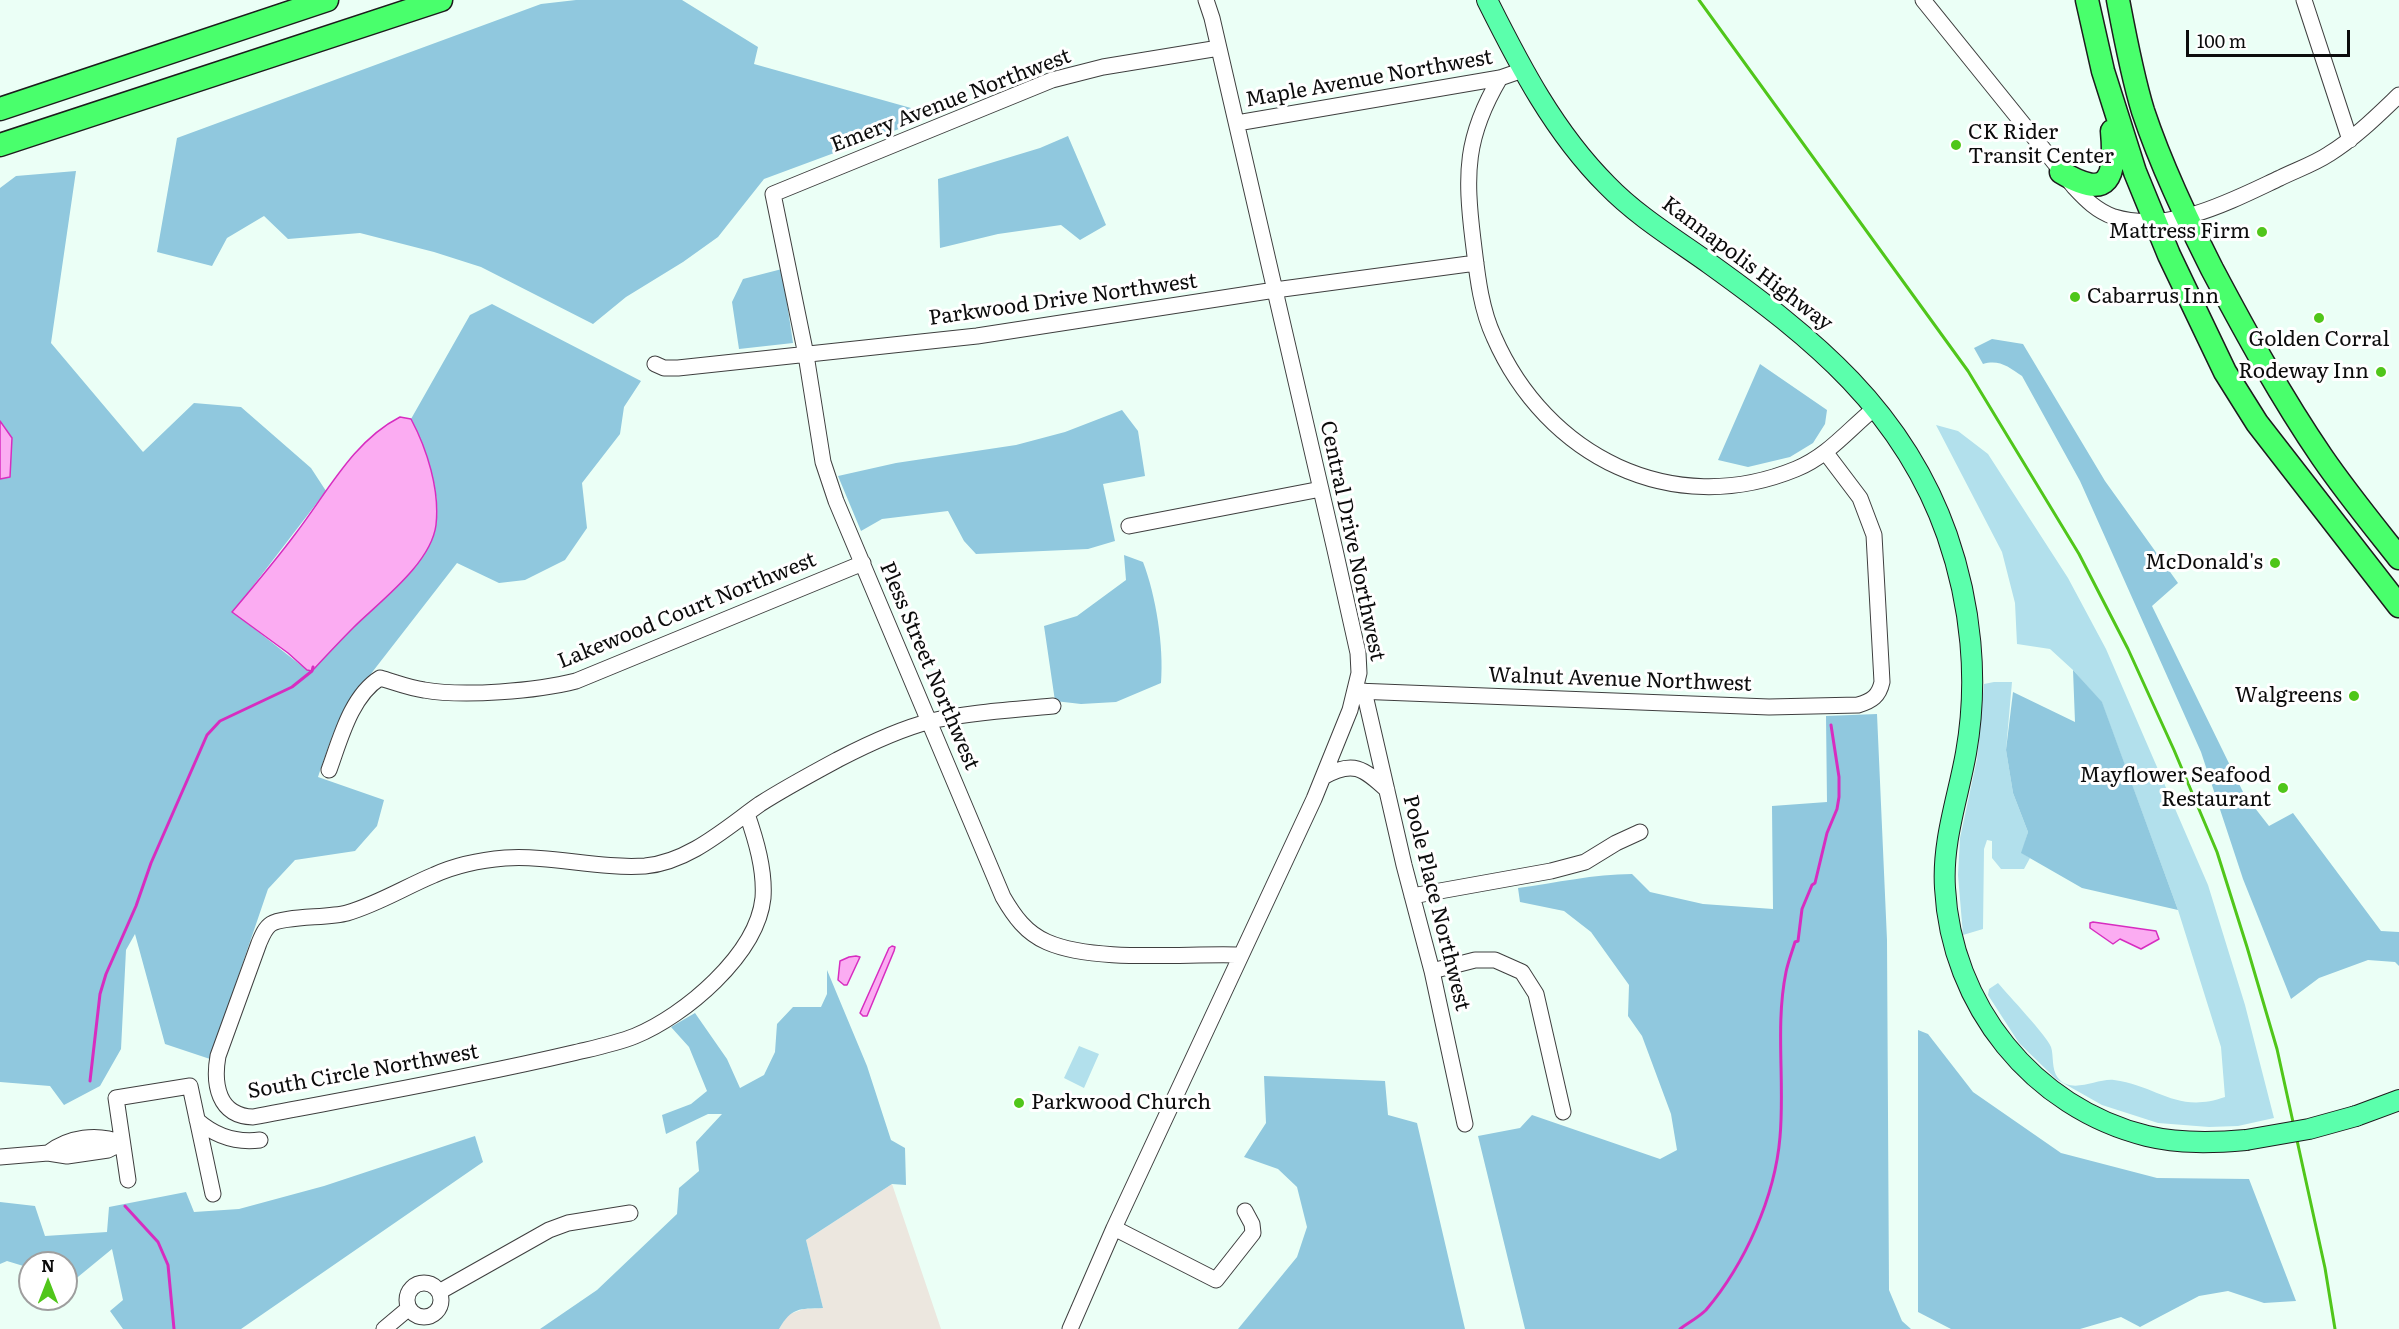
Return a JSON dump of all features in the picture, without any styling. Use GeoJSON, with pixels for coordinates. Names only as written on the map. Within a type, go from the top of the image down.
{"type":"FeatureCollection","features":[{"type":"Feature","properties":{"kind":"highway"},"geometry":{"type":"LineString","coordinates":[[0,109],[327,0]]}},
{"type":"Feature","properties":{"kind":"highway"},"geometry":{"type":"LineString","coordinates":[[0,145],[441,0]]}},
{"type":"Feature","properties":{"kind":"highway"},"geometry":{"type":"LineString","coordinates":[[2087,0],[2121,134],[2155,221],[2205,333],[2243,404],[2399,606]]}},
{"type":"Feature","properties":{"kind":"highway"},"geometry":{"type":"LineString","coordinates":[[2118,0],[2133,75],[2143,109],[2162,163],[2186,216],[2234,311],[2294,414],[2323,458],[2399,558]]}},
{"type":"Feature","properties":{"kind":"highway"},"geometry":{"type":"LineString","coordinates":[[2061,171],[2075,180],[2088,184],[2099,184],[2110,177],[2114,163],[2109,90]]}},
{"type":"Feature","properties":{"kind":"main road","name":"Kannapolis Highway"},"geometry":{"type":"LineString","coordinates":[[1487,0],[1510,75],[1607,185],[1635,210],[1802,332],[1829,356],[1875,408],[1912,461],[1934,503],[1956,563],[1968,621],[1972,669],[1970,720],[1962,774],[1947,838],[1944,886],[1946,907],[1957,953],[1974,999],[1986,1021],[2015,1058],[2034,1077],[2073,1106],[2108,1123],[2149,1137],[2189,1142],[2246,1140],[2309,1129],[2356,1116],[2394,1100]]}},
{"type":"Feature","properties":{"kind":"street","name":"Central Drive Northwest"},"geometry":{"type":"LineString","coordinates":[[1070,1329],[1114,1228],[1323,777],[1360,691],[1358,653],[1237,123],[1206,0]]}},
{"type":"Feature","properties":{"kind":"street"},"geometry":{"type":"LineString","coordinates":[[1923,0],[2085,200],[2100,210],[2124,219],[2155,221],[2186,216],[2248,193],[2328,155],[2350,140],[2399,95]]}},
{"type":"Feature","properties":{"kind":"street"},"geometry":{"type":"LineString","coordinates":[[2304,0],[2350,140]]}},
{"type":"Feature","properties":{"kind":"street","name":"Emery Avenue Northwest"},"geometry":{"type":"LineString","coordinates":[[773,194],[1052,80],[1103,66],[1219,48]]}},
{"type":"Feature","properties":{"kind":"street","name":"Maple Avenue Northwest"},"geometry":{"type":"LineString","coordinates":[[1237,123],[1510,75]]}},
{"type":"Feature","properties":{"kind":"street"},"geometry":{"type":"LineString","coordinates":[[1510,75],[1480,116],[1468,173],[1476,263],[1493,336],[1511,370],[1540,410],[1563,432],[1582,447],[1640,477],[1683,487],[1711,488],[1746,483],[1786,472],[1826,453],[1875,408]]}},
{"type":"Feature","properties":{"kind":"street","name":"Pless Street Northwest"},"geometry":{"type":"LineString","coordinates":[[773,194],[806,355],[823,462],[837,501],[1003,897],[1014,917],[1037,937],[1067,949],[1092,954],[1240,955]]}},
{"type":"Feature","properties":{"kind":"street","name":"Parkwood Drive Northwest"},"geometry":{"type":"LineString","coordinates":[[655,364],[664,368],[678,368],[977,336],[1476,263]]}},
{"type":"Feature","properties":{"kind":"street","name":"Walnut Avenue Northwest"},"geometry":{"type":"LineString","coordinates":[[1360,691],[1769,707],[1858,705],[1869,702],[1879,692],[1882,682],[1874,535],[1860,498],[1826,453]]}},
{"type":"Feature","properties":{"kind":"street"},"geometry":{"type":"LineString","coordinates":[[1130,526],[1321,489]]}},
{"type":"Feature","properties":{"kind":"street","name":"Lakewood Court Northwest"},"geometry":{"type":"LineString","coordinates":[[329,770],[355,707],[369,685],[380,678],[423,690],[450,693],[558,686],[576,681],[863,563]]}},
{"type":"Feature","properties":{"kind":"street","name":"Poole Place Northwest"},"geometry":{"type":"LineString","coordinates":[[1360,691],[1432,971],[1465,1124]]}},
{"type":"Feature","properties":{"kind":"street","name":"South Circle Northwest"},"geometry":{"type":"LineString","coordinates":[[747,814],[761,868],[763,898],[758,918],[749,938],[718,978],[693,1000],[660,1023],[635,1036],[610,1044],[527,1064],[253,1117],[235,1113],[221,1097],[215,1075],[218,1056],[259,943],[271,923],[281,920],[327,917],[359,909],[436,874],[471,863],[504,858],[542,858],[644,866],[662,863],[688,852],[761,804],[840,758],[891,734],[931,722],[998,711],[1053,706]]}},
{"type":"Feature","properties":{"kind":"street"},"geometry":{"type":"LineString","coordinates":[[1323,777],[1337,769],[1355,767],[1366,771],[1387,790]]}},
{"type":"Feature","properties":{"kind":"street"},"geometry":{"type":"LineString","coordinates":[[1412,896],[1551,871],[1585,862],[1616,843],[1640,832]]}},
{"type":"Feature","properties":{"kind":"street"},"geometry":{"type":"LineString","coordinates":[[1432,971],[1475,960],[1495,960],[1522,972],[1536,994],[1563,1112]]}},
{"type":"Feature","properties":{"kind":"street"},"geometry":{"type":"LineString","coordinates":[[128,1180],[116,1098],[190,1086],[213,1194]]}},
{"type":"Feature","properties":{"kind":"street"},"geometry":{"type":"LineString","coordinates":[[197,1120],[228,1138],[242,1142],[260,1140]]}},
{"type":"Feature","properties":{"kind":"street"},"geometry":{"type":"LineString","coordinates":[[0,1157],[48,1153],[62,1142],[70,1141],[107,1137],[122,1143]]}},
{"type":"Feature","properties":{"kind":"street"},"geometry":{"type":"LineString","coordinates":[[1114,1228],[1216,1280],[1252,1233],[1252,1224],[1245,1211]]}},
{"type":"Feature","properties":{"kind":"street"},"geometry":{"type":"LineString","coordinates":[[439,1293],[549,1230],[568,1223],[630,1213]]}},
{"type":"Feature","properties":{"kind":"street"},"geometry":{"type":"LineString","coordinates":[[425,1283],[433,1286],[439,1293],[441,1301],[439,1309],[432,1315],[424,1317],[416,1315],[409,1308],[407,1300],[410,1291],[416,1286],[425,1283]]}},
{"type":"Feature","properties":{"kind":"street"},"geometry":{"type":"LineString","coordinates":[[384,1329],[409,1308]]}},
{"type":"Feature","properties":{"kind":"shaded area"},"geometry":{"type":"Polygon","coordinates":[[[576,0],[682,0],[758,47],[754,64],[911,108],[915,123],[764,179],[718,237],[683,262],[626,297],[593,324],[481,267],[360,233],[288,239],[264,216],[227,238],[212,266],[157,252],[177,138],[541,4],[576,0]]]}},
{"type":"Feature","properties":{"kind":"shaded area"},"geometry":{"type":"Polygon","coordinates":[[[1068,136],[1106,225],[1080,240],[1061,225],[998,234],[940,248],[938,179],[1040,148],[1068,136]]]}},
{"type":"Feature","properties":{"kind":"shaded area"},"geometry":{"type":"Polygon","coordinates":[[[76,171],[51,343],[143,452],[194,403],[241,407],[311,468],[326,491],[233,612],[307,670],[312,671],[411,572],[434,534],[437,521],[436,491],[428,459],[411,419],[470,315],[492,304],[641,381],[624,407],[620,434],[582,483],[587,528],[565,560],[525,580],[499,583],[457,563],[351,697],[338,722],[318,777],[384,800],[377,826],[355,851],[295,860],[268,889],[210,1059],[165,1044],[135,934],[126,950],[121,1049],[100,1086],[64,1105],[50,1086],[0,1082],[0,188],[16,176],[76,171]]]}},
{"type":"Feature","properties":{"kind":"shaded area"},"geometry":{"type":"Polygon","coordinates":[[[782,269],[793,343],[739,349],[732,302],[743,279],[782,269]]]}},
{"type":"Feature","properties":{"kind":"shaded area"},"geometry":{"type":"Polygon","coordinates":[[[1992,339],[2023,344],[2105,481],[2178,583],[2152,606],[2244,794],[2269,826],[2293,813],[2381,931],[2399,932],[2399,966],[2395,962],[2368,960],[2319,978],[2291,999],[2243,879],[2201,752],[2080,481],[2022,376],[1999,363],[1983,364],[1974,348],[1992,339]]]}},
{"type":"Feature","properties":{"kind":"shaded area"},"geometry":{"type":"Polygon","coordinates":[[[1760,364],[1827,410],[1825,424],[1813,443],[1790,457],[1748,467],[1718,460],[1760,364]]]}},
{"type":"Feature","properties":{"kind":"shaded area"},"geometry":{"type":"Polygon","coordinates":[[[1122,410],[1138,431],[1145,476],[1103,484],[1115,541],[1088,549],[976,554],[964,541],[948,511],[882,519],[861,531],[838,476],[896,463],[1016,445],[1065,432],[1122,410]]]}},
{"type":"Feature","properties":{"kind":"shaded area"},"geometry":{"type":"Polygon","coordinates":[[[400,417],[411,419],[431,470],[437,512],[432,540],[425,554],[402,581],[312,671],[307,670],[288,653],[232,612],[265,573],[342,469],[368,440],[383,427],[400,417]]]}},
{"type":"Feature","properties":{"kind":"shaded area"},"geometry":{"type":"Polygon","coordinates":[[[0,421],[12,438],[10,477],[0,479],[0,421]]]}},
{"type":"Feature","properties":{"kind":"shaded area"},"geometry":{"type":"Polygon","coordinates":[[[1936,425],[1958,431],[1988,454],[2068,578],[2106,649],[2208,885],[2245,1005],[2274,1118],[2238,1126],[2209,1127],[2158,1123],[2102,1105],[2056,1079],[2019,1043],[1988,995],[1989,989],[1998,983],[2027,1015],[2051,1047],[2054,1071],[2064,1083],[2077,1086],[2114,1080],[2180,1101],[2208,1101],[2225,1097],[2221,1047],[2178,910],[2102,703],[2073,670],[2050,649],[2017,644],[2015,603],[2002,552],[1936,425]]]}},
{"type":"Feature","properties":{"kind":"shaded area"},"geometry":{"type":"Polygon","coordinates":[[[1124,555],[1143,562],[1148,575],[1160,637],[1161,683],[1116,702],[1081,704],[1055,701],[1044,626],[1077,616],[1126,580],[1124,555]]]}},
{"type":"Feature","properties":{"kind":"shaded area"},"geometry":{"type":"Polygon","coordinates":[[[2073,670],[2102,702],[2178,910],[2082,888],[2021,853],[2028,832],[2013,793],[2006,750],[2013,692],[2075,722],[2073,670]]]}},
{"type":"Feature","properties":{"kind":"shaded area"},"geometry":{"type":"Polygon","coordinates":[[[2012,682],[2006,750],[2013,793],[2028,832],[2022,853],[2030,858],[2024,869],[2001,869],[1992,858],[1992,841],[1987,840],[1984,849],[1983,929],[1963,935],[1958,875],[1960,838],[1977,759],[1984,684],[2012,682]]]}},
{"type":"Feature","properties":{"kind":"shaded area"},"geometry":{"type":"Polygon","coordinates":[[[1877,714],[1887,940],[1889,1290],[1902,1321],[1911,1329],[1525,1329],[1478,1136],[1520,1128],[1532,1115],[1660,1159],[1677,1150],[1671,1114],[1642,1036],[1628,1016],[1629,985],[1591,932],[1564,911],[1520,902],[1518,888],[1589,877],[1632,874],[1650,892],[1703,904],[1773,909],[1772,806],[1827,802],[1826,716],[1877,714]]]}},
{"type":"Feature","properties":{"kind":"shaded area"},"geometry":{"type":"Polygon","coordinates":[[[2090,923],[2156,931],[2159,939],[2141,949],[2120,939],[2113,944],[2090,928],[2090,923]]]}},
{"type":"Feature","properties":{"kind":"shaded area"},"geometry":{"type":"Polygon","coordinates":[[[895,947],[894,951],[867,1016],[863,1016],[860,1013],[889,948],[895,947]]]}},
{"type":"Feature","properties":{"kind":"shaded area"},"geometry":{"type":"Polygon","coordinates":[[[860,957],[847,985],[844,985],[838,980],[840,961],[860,957]]]}},
{"type":"Feature","properties":{"kind":"shaded area"},"geometry":{"type":"Polygon","coordinates":[[[827,970],[867,1066],[891,1140],[905,1148],[906,1185],[892,1184],[806,1240],[823,1308],[792,1313],[779,1329],[540,1329],[597,1290],[677,1214],[679,1188],[699,1171],[696,1142],[722,1114],[708,1114],[666,1134],[662,1115],[691,1104],[707,1091],[689,1047],[671,1027],[695,1013],[727,1059],[740,1088],[764,1075],[775,1052],[777,1024],[793,1007],[821,1007],[827,994],[827,970]]]}},
{"type":"Feature","properties":{"kind":"shaded area"},"geometry":{"type":"Polygon","coordinates":[[[1918,1030],[1928,1034],[1973,1092],[2061,1153],[2157,1178],[2249,1179],[2296,1301],[2264,1303],[2228,1291],[2199,1296],[2140,1327],[2121,1317],[2080,1329],[1951,1329],[1918,1312],[1918,1030]]]}},
{"type":"Feature","properties":{"kind":"shaded area"},"geometry":{"type":"Polygon","coordinates":[[[1079,1046],[1099,1054],[1084,1088],[1064,1078],[1079,1046]]]}},
{"type":"Feature","properties":{"kind":"shaded area"},"geometry":{"type":"Polygon","coordinates":[[[1264,1076],[1385,1081],[1388,1115],[1417,1123],[1465,1329],[1238,1329],[1297,1257],[1307,1227],[1297,1187],[1278,1169],[1244,1157],[1266,1123],[1264,1076]]]}},
{"type":"Feature","properties":{"kind":"shaded area"},"geometry":{"type":"Polygon","coordinates":[[[475,1136],[483,1162],[241,1329],[123,1329],[110,1311],[123,1300],[112,1249],[78,1277],[78,1251],[18,1251],[18,1264],[7,1261],[0,1264],[0,1202],[35,1206],[45,1236],[107,1232],[109,1207],[186,1192],[194,1212],[239,1209],[324,1186],[475,1136]]]}},
{"type":"Feature","properties":{"kind":"shaded area"},"geometry":{"type":"Polygon","coordinates":[[[892,1184],[941,1329],[779,1329],[787,1315],[804,1309],[823,1308],[806,1240],[892,1184]]]}},
{"type":"Feature","properties":{"kind":"waterway"},"geometry":{"type":"LineString","coordinates":[[90,1081],[100,994],[106,974],[207,735],[220,721],[292,687],[312,671],[313,667]]}},
{"type":"Feature","properties":{"kind":"waterway"},"geometry":{"type":"LineString","coordinates":[[1680,1329],[1706,1310],[1733,1272],[1756,1229],[1772,1183],[1780,1137],[1781,1013],[1786,972],[1795,942],[1798,941],[1802,909],[1815,883],[1827,833],[1837,809],[1839,797],[1839,777],[1831,725]]}},
{"type":"Feature","properties":{"kind":"waterway"},"geometry":{"type":"LineString","coordinates":[[125,1206],[158,1242],[168,1265],[174,1329]]}},
{"type":"Feature","properties":{"kind":"railway"},"geometry":{"type":"LineString","coordinates":[[1699,0],[1968,371],[2079,554],[2128,649],[2217,852],[2247,947],[2277,1049],[2325,1268],[2335,1329]]}},
{"type":"Feature","properties":{"kind":"place","name":"CK Rider Transit Center"},"geometry":{"type":"Point","coordinates":[1956,145]}},
{"type":"Feature","properties":{"kind":"place","name":"Mattress Firm"},"geometry":{"type":"Point","coordinates":[2262,232]}},
{"type":"Feature","properties":{"kind":"place","name":"Cabarrus Inn"},"geometry":{"type":"Point","coordinates":[2075,297]}},
{"type":"Feature","properties":{"kind":"place","name":"Golden Corral"},"geometry":{"type":"Point","coordinates":[2319,318]}},
{"type":"Feature","properties":{"kind":"place","name":"Rodeway Inn"},"geometry":{"type":"Point","coordinates":[2381,372]}},
{"type":"Feature","properties":{"kind":"place","name":"McDonald's"},"geometry":{"type":"Point","coordinates":[2275,563]}},
{"type":"Feature","properties":{"kind":"place","name":"Walgreens"},"geometry":{"type":"Point","coordinates":[2354,696]}},
{"type":"Feature","properties":{"kind":"place","name":"Mayflower Seafood Restaurant"},"geometry":{"type":"Point","coordinates":[2283,788]}},
{"type":"Feature","properties":{"kind":"place","name":"Parkwood Church"},"geometry":{"type":"Point","coordinates":[1019,1103]}}]}
